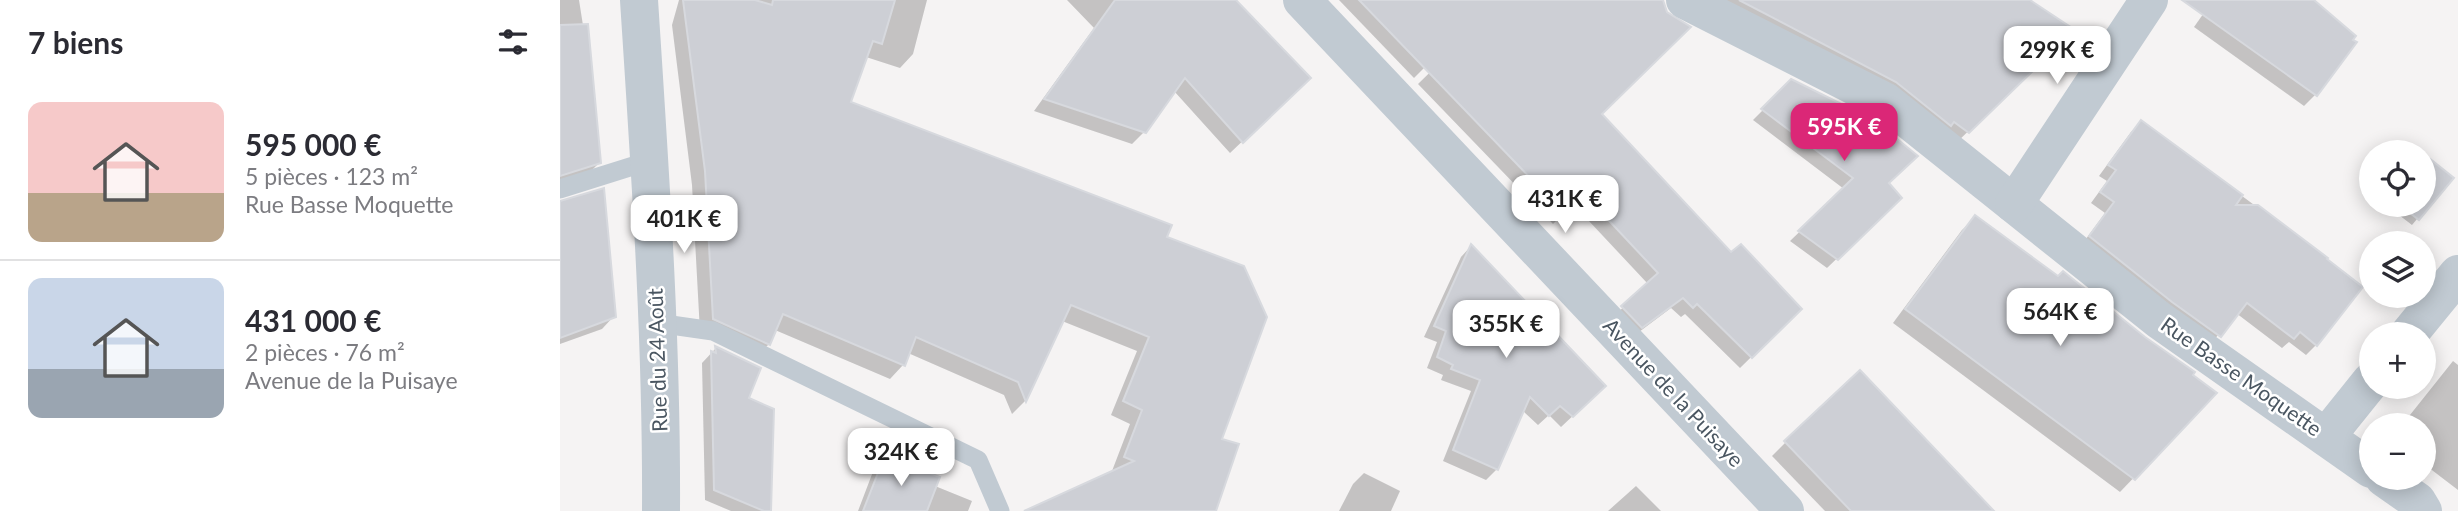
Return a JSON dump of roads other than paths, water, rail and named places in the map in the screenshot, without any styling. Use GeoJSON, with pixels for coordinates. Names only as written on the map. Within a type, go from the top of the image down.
{"type":"FeatureCollection","features":[{"type":"Feature","properties":{"kind":"street","name":"Rue du 24 Août"},"geometry":{"type":"LineString","coordinates":[[639,0],[662,439],[661,511]]}},
{"type":"Feature","properties":{"kind":"street","name":"Avenue de la Puisaye"},"geometry":{"type":"LineString","coordinates":[[1302,0],[1785,511]]}},
{"type":"Feature","properties":{"kind":"street","name":"Rue Basse Moquette"},"geometry":{"type":"LineString","coordinates":[[1685,0],[1886,102],[2159,320],[2359,460]]}},
{"type":"Feature","properties":{"kind":"street"},"geometry":{"type":"LineString","coordinates":[[2014,204],[2149,0]]}},
{"type":"Feature","properties":{"kind":"street"},"geometry":{"type":"LineString","coordinates":[[2419,322],[2458,274]]}},
{"type":"Feature","properties":{"kind":"street"},"geometry":{"type":"LineString","coordinates":[[2326,437],[2359,396]]}},
{"type":"Feature","properties":{"kind":"street"},"geometry":{"type":"LineString","coordinates":[[2401,490],[2417,501],[2423,511]]}},
{"type":"Feature","properties":{"kind":"lane"},"geometry":{"type":"LineString","coordinates":[[560,189],[649,161]]}},
{"type":"Feature","properties":{"kind":"lane"},"geometry":{"type":"LineString","coordinates":[[657,323],[713,331],[978,460],[1000,511]]}}]}
